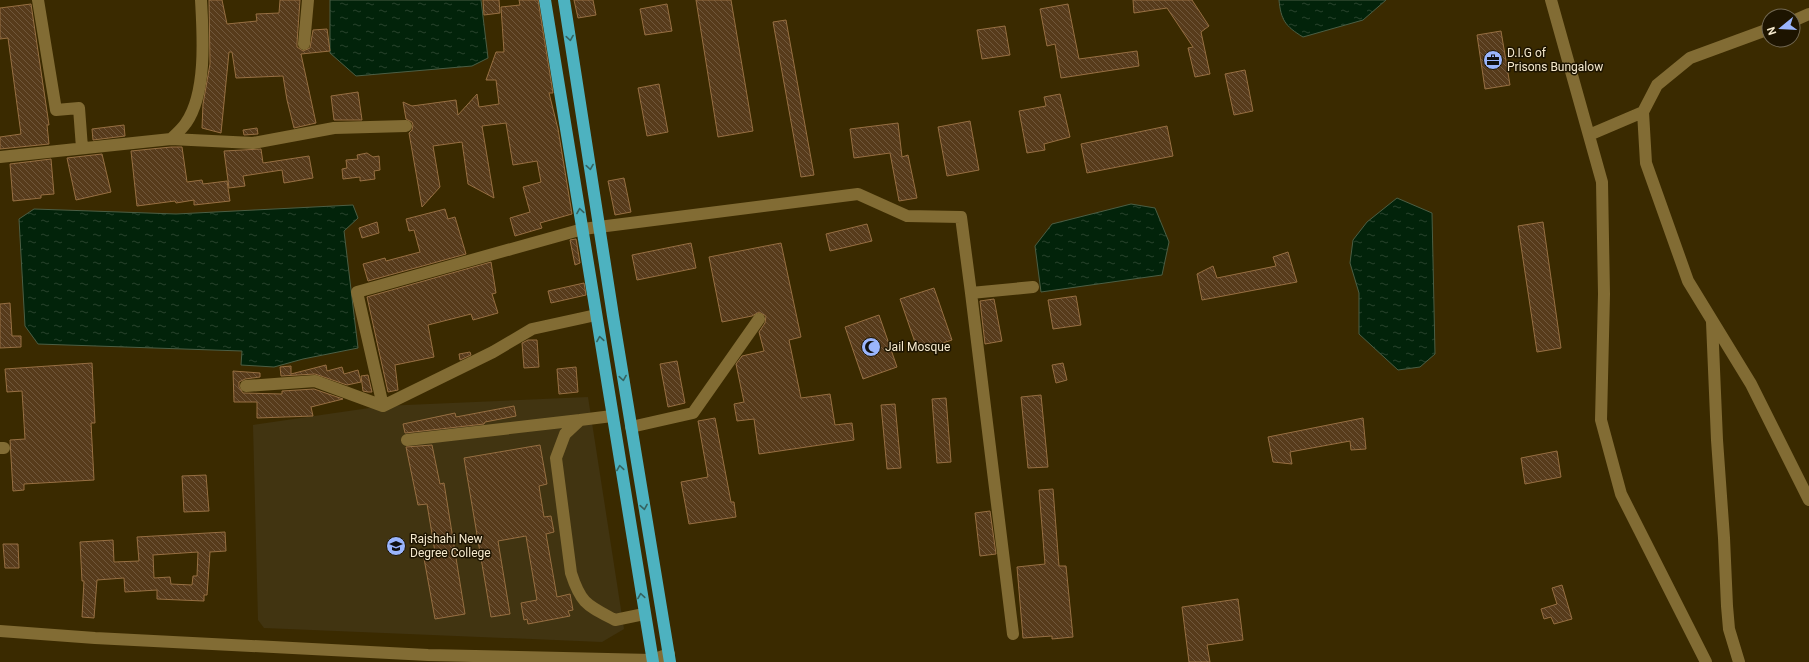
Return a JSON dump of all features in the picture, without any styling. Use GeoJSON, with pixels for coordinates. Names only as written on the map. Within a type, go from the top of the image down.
{"type":"FeatureCollection","features":[{"type":"Feature","properties":{"kind":"highway"},"geometry":{"type":"LineString","coordinates":[[545,0],[652,661]]}},
{"type":"Feature","properties":{"kind":"highway"},"geometry":{"type":"LineString","coordinates":[[564,0],[669,658]]}},
{"type":"Feature","properties":{"kind":"street"},"geometry":{"type":"LineString","coordinates":[[38,0],[56,110],[79,108],[82,148]]}},
{"type":"Feature","properties":{"kind":"street"},"geometry":{"type":"LineString","coordinates":[[171,139],[186,123],[195,103],[200,77],[201,0]]}},
{"type":"Feature","properties":{"kind":"street"},"geometry":{"type":"LineString","coordinates":[[304,44],[308,0]]}},
{"type":"Feature","properties":{"kind":"street"},"geometry":{"type":"LineString","coordinates":[[1551,0],[1602,182],[1604,294],[1601,420],[1621,494],[1706,662]]}},
{"type":"Feature","properties":{"kind":"street"},"geometry":{"type":"LineString","coordinates":[[1761,32],[1690,58],[1657,86],[1643,112],[1646,163],[1688,282],[1751,384],[1809,500]]}},
{"type":"Feature","properties":{"kind":"street"},"geometry":{"type":"LineString","coordinates":[[1589,135],[1643,112]]}},
{"type":"Feature","properties":{"kind":"street"},"geometry":{"type":"LineString","coordinates":[[0,157],[171,139],[253,143],[334,128],[406,126]]}},
{"type":"Feature","properties":{"kind":"street"},"geometry":{"type":"LineString","coordinates":[[383,406],[357,292],[583,229],[858,194],[907,216],[961,217],[1013,634]]}},
{"type":"Feature","properties":{"kind":"street"},"geometry":{"type":"LineString","coordinates":[[971,293],[1033,288]]}},
{"type":"Feature","properties":{"kind":"street"},"geometry":{"type":"LineString","coordinates":[[246,386],[315,382],[383,406],[493,352],[532,329],[596,314]]}},
{"type":"Feature","properties":{"kind":"street"},"geometry":{"type":"LineString","coordinates":[[631,427],[693,413],[759,319]]}},
{"type":"Feature","properties":{"kind":"street"},"geometry":{"type":"LineString","coordinates":[[1712,320],[1716,440],[1724,538],[1727,606],[1729,629],[1739,662]]}},
{"type":"Feature","properties":{"kind":"street"},"geometry":{"type":"LineString","coordinates":[[407,440],[612,416]]}},
{"type":"Feature","properties":{"kind":"street"},"geometry":{"type":"LineString","coordinates":[[580,420],[565,434],[556,458],[571,573],[576,588],[585,603],[615,620],[644,614]]}},
{"type":"Feature","properties":{"kind":"street"},"geometry":{"type":"LineString","coordinates":[[0,631],[450,659],[652,661],[669,658]]}},
{"type":"Feature","properties":{"kind":"shaded area"},"geometry":{"type":"Polygon","coordinates":[[[588,397],[624,629],[602,642],[264,628],[258,620],[253,425],[383,406],[588,397]]]}},
{"type":"Feature","properties":{"kind":"water"},"geometry":{"type":"Polygon","coordinates":[[[330,0],[481,0],[488,58],[472,66],[356,76],[330,53],[330,0]]]}},
{"type":"Feature","properties":{"kind":"water"},"geometry":{"type":"Polygon","coordinates":[[[1279,0],[1386,0],[1363,20],[1303,37],[1285,22],[1281,13],[1279,0]]]}},
{"type":"Feature","properties":{"kind":"water"},"geometry":{"type":"Polygon","coordinates":[[[1397,198],[1432,213],[1435,354],[1420,367],[1398,370],[1359,334],[1359,293],[1350,263],[1353,240],[1367,222],[1397,198]]]}},
{"type":"Feature","properties":{"kind":"water"},"geometry":{"type":"Polygon","coordinates":[[[1131,204],[1155,208],[1169,242],[1162,275],[1041,292],[1035,246],[1052,224],[1131,204]]]}},
{"type":"Feature","properties":{"kind":"water"},"geometry":{"type":"Polygon","coordinates":[[[353,205],[358,218],[344,231],[358,348],[303,359],[274,367],[241,365],[242,351],[38,344],[25,326],[19,219],[34,209],[176,214],[353,205]]]}},
{"type":"Feature","properties":{"kind":"building"},"geometry":{"type":"Polygon","coordinates":[[[209,0],[222,0],[227,24],[257,21],[256,14],[279,13],[280,0],[300,0],[297,47],[303,51],[310,48],[313,30],[327,29],[330,51],[301,54],[316,123],[294,128],[283,76],[236,78],[232,52],[229,52],[221,133],[202,128],[203,104],[210,64],[209,0]]]}},
{"type":"Feature","properties":{"kind":"building"},"geometry":{"type":"Polygon","coordinates":[[[483,0],[499,0],[500,13],[484,15],[483,0]]]}},
{"type":"Feature","properties":{"kind":"building"},"geometry":{"type":"Polygon","coordinates":[[[519,0],[538,0],[553,93],[549,93],[558,129],[572,214],[540,223],[542,228],[515,236],[510,218],[530,212],[523,187],[541,182],[537,161],[513,165],[506,123],[482,126],[494,198],[468,184],[462,142],[433,146],[440,187],[422,207],[409,133],[412,130],[413,125],[412,122],[406,119],[403,102],[412,106],[456,100],[458,115],[477,94],[479,107],[499,104],[496,80],[486,80],[496,52],[504,52],[501,7],[520,5],[519,0]]]}},
{"type":"Feature","properties":{"kind":"building"},"geometry":{"type":"Polygon","coordinates":[[[574,0],[593,0],[596,15],[578,18],[574,0]]]}},
{"type":"Feature","properties":{"kind":"building"},"geometry":{"type":"Polygon","coordinates":[[[696,0],[731,0],[753,131],[718,137],[696,0]]]}},
{"type":"Feature","properties":{"kind":"building"},"geometry":{"type":"Polygon","coordinates":[[[1133,0],[1192,0],[1209,26],[1201,32],[1210,74],[1195,77],[1188,48],[1193,47],[1167,8],[1134,13],[1133,0]]]}},
{"type":"Feature","properties":{"kind":"building"},"geometry":{"type":"Polygon","coordinates":[[[31,4],[49,125],[47,125],[49,144],[0,149],[0,137],[21,134],[8,38],[0,39],[0,8],[31,4]]]}},
{"type":"Feature","properties":{"kind":"building"},"geometry":{"type":"Polygon","coordinates":[[[667,4],[672,31],[645,35],[640,9],[667,4]]]}},
{"type":"Feature","properties":{"kind":"building"},"geometry":{"type":"Polygon","coordinates":[[[1068,4],[1079,59],[1137,51],[1139,66],[1061,78],[1055,44],[1047,46],[1040,9],[1068,4]]]}},
{"type":"Feature","properties":{"kind":"building"},"geometry":{"type":"Polygon","coordinates":[[[786,20],[814,175],[801,177],[773,22],[786,20]]]}},
{"type":"Feature","properties":{"kind":"building"},"geometry":{"type":"Polygon","coordinates":[[[1005,26],[1010,55],[982,59],[977,30],[1005,26]]]}},
{"type":"Feature","properties":{"kind":"building","name":"D.I.G of Prisons Bungalow"},"geometry":{"type":"Polygon","coordinates":[[[1501,31],[1510,85],[1485,89],[1477,35],[1501,31]]]}},
{"type":"Feature","properties":{"kind":"building"},"geometry":{"type":"Polygon","coordinates":[[[1245,70],[1253,111],[1234,115],[1225,74],[1245,70]]]}},
{"type":"Feature","properties":{"kind":"building"},"geometry":{"type":"Polygon","coordinates":[[[659,84],[668,132],[647,136],[638,88],[659,84]]]}},
{"type":"Feature","properties":{"kind":"building"},"geometry":{"type":"Polygon","coordinates":[[[358,92],[362,120],[334,120],[331,96],[358,92]]]}},
{"type":"Feature","properties":{"kind":"building"},"geometry":{"type":"Polygon","coordinates":[[[1060,94],[1070,137],[1044,144],[1045,150],[1027,153],[1019,111],[1046,106],[1044,97],[1060,94]]]}},
{"type":"Feature","properties":{"kind":"building"},"geometry":{"type":"Polygon","coordinates":[[[970,121],[979,170],[947,176],[938,127],[970,121]]]}},
{"type":"Feature","properties":{"kind":"building"},"geometry":{"type":"Polygon","coordinates":[[[898,123],[902,157],[908,155],[917,198],[899,201],[890,153],[854,158],[850,129],[898,123]]]}},
{"type":"Feature","properties":{"kind":"building"},"geometry":{"type":"Polygon","coordinates":[[[124,125],[125,136],[93,140],[92,129],[124,125]]]}},
{"type":"Feature","properties":{"kind":"building"},"geometry":{"type":"Polygon","coordinates":[[[1167,126],[1173,156],[1087,173],[1081,144],[1167,126]]]}},
{"type":"Feature","properties":{"kind":"building"},"geometry":{"type":"Polygon","coordinates":[[[257,128],[258,134],[244,135],[243,130],[257,128]]]}},
{"type":"Feature","properties":{"kind":"building"},"geometry":{"type":"Polygon","coordinates":[[[182,147],[187,182],[202,180],[203,184],[227,181],[230,201],[194,205],[194,200],[176,203],[175,201],[137,206],[131,151],[182,147]]]}},
{"type":"Feature","properties":{"kind":"building"},"geometry":{"type":"Polygon","coordinates":[[[261,149],[263,163],[309,156],[313,178],[284,183],[282,170],[243,176],[245,186],[229,188],[224,151],[261,149]]]}},
{"type":"Feature","properties":{"kind":"building"},"geometry":{"type":"Polygon","coordinates":[[[367,153],[373,157],[379,156],[380,170],[374,171],[375,179],[360,181],[360,177],[343,179],[342,169],[347,168],[346,160],[358,159],[357,155],[367,153]]]}},
{"type":"Feature","properties":{"kind":"building"},"geometry":{"type":"Polygon","coordinates":[[[102,154],[111,192],[76,200],[67,158],[102,154]]]}},
{"type":"Feature","properties":{"kind":"building"},"geometry":{"type":"Polygon","coordinates":[[[51,159],[54,194],[41,195],[41,198],[13,201],[10,164],[51,159]]]}},
{"type":"Feature","properties":{"kind":"building"},"geometry":{"type":"Polygon","coordinates":[[[624,178],[631,212],[615,215],[608,181],[624,178]]]}},
{"type":"Feature","properties":{"kind":"building"},"geometry":{"type":"Polygon","coordinates":[[[445,209],[448,219],[455,217],[466,254],[368,281],[363,264],[385,258],[386,261],[420,252],[414,230],[409,231],[406,219],[445,209]]]}},
{"type":"Feature","properties":{"kind":"building"},"geometry":{"type":"Polygon","coordinates":[[[377,222],[379,233],[362,238],[359,228],[377,222]]]}},
{"type":"Feature","properties":{"kind":"building"},"geometry":{"type":"Polygon","coordinates":[[[1543,222],[1561,348],[1537,352],[1518,226],[1543,222]]]}},
{"type":"Feature","properties":{"kind":"building"},"geometry":{"type":"Polygon","coordinates":[[[867,224],[872,241],[830,251],[826,234],[867,224]]]}},
{"type":"Feature","properties":{"kind":"building"},"geometry":{"type":"Polygon","coordinates":[[[576,239],[580,263],[575,265],[570,240],[576,239]]]}},
{"type":"Feature","properties":{"kind":"building"},"geometry":{"type":"Polygon","coordinates":[[[691,243],[696,268],[637,280],[632,255],[691,243]]]}},
{"type":"Feature","properties":{"kind":"building"},"geometry":{"type":"Polygon","coordinates":[[[781,243],[801,337],[789,340],[801,398],[830,394],[835,425],[852,423],[854,440],[759,454],[754,419],[737,421],[734,404],[744,402],[736,364],[742,356],[764,351],[759,332],[765,323],[766,316],[759,312],[752,316],[722,322],[709,257],[781,243]]]}},
{"type":"Feature","properties":{"kind":"building"},"geometry":{"type":"Polygon","coordinates":[[[1288,252],[1297,282],[1202,300],[1197,274],[1213,266],[1217,278],[1276,266],[1273,257],[1288,252]]]}},
{"type":"Feature","properties":{"kind":"building"},"geometry":{"type":"Polygon","coordinates":[[[491,262],[496,293],[492,294],[498,313],[473,320],[471,314],[428,325],[434,357],[395,365],[398,390],[388,392],[367,297],[491,262]]]}},
{"type":"Feature","properties":{"kind":"building"},"geometry":{"type":"Polygon","coordinates":[[[584,283],[586,295],[551,303],[548,291],[584,283]]]}},
{"type":"Feature","properties":{"kind":"building"},"geometry":{"type":"Polygon","coordinates":[[[934,288],[952,340],[918,351],[900,299],[934,288]]]}},
{"type":"Feature","properties":{"kind":"building"},"geometry":{"type":"Polygon","coordinates":[[[1076,296],[1081,325],[1053,329],[1048,300],[1076,296]]]}},
{"type":"Feature","properties":{"kind":"building"},"geometry":{"type":"Polygon","coordinates":[[[994,299],[1002,341],[985,344],[980,301],[994,299]]]}},
{"type":"Feature","properties":{"kind":"building"},"geometry":{"type":"Polygon","coordinates":[[[10,303],[12,336],[21,336],[21,347],[0,348],[0,304],[10,303]]]}},
{"type":"Feature","properties":{"kind":"building","name":"Jail Mosque"},"geometry":{"type":"Polygon","coordinates":[[[879,315],[897,367],[863,379],[845,327],[879,315]]]}},
{"type":"Feature","properties":{"kind":"building"},"geometry":{"type":"Polygon","coordinates":[[[528,340],[537,340],[539,367],[524,368],[522,343],[528,340]]]}},
{"type":"Feature","properties":{"kind":"building"},"geometry":{"type":"Polygon","coordinates":[[[470,352],[471,355],[460,360],[459,354],[470,352]]]}},
{"type":"Feature","properties":{"kind":"building"},"geometry":{"type":"Polygon","coordinates":[[[677,361],[685,403],[668,407],[660,364],[677,361]]]}},
{"type":"Feature","properties":{"kind":"building"},"geometry":{"type":"Polygon","coordinates":[[[92,363],[95,423],[91,423],[94,480],[24,484],[24,490],[13,491],[10,440],[25,439],[22,391],[7,392],[5,369],[92,363]]]}},
{"type":"Feature","properties":{"kind":"building"},"geometry":{"type":"Polygon","coordinates":[[[1063,363],[1067,380],[1056,383],[1052,365],[1063,363]]]}},
{"type":"Feature","properties":{"kind":"building"},"geometry":{"type":"Polygon","coordinates":[[[326,365],[327,371],[342,367],[344,374],[358,370],[361,382],[347,385],[315,374],[281,376],[280,367],[291,366],[291,374],[326,365]]]}},
{"type":"Feature","properties":{"kind":"building"},"geometry":{"type":"Polygon","coordinates":[[[576,367],[578,392],[559,394],[557,369],[576,367]]]}},
{"type":"Feature","properties":{"kind":"building"},"geometry":{"type":"Polygon","coordinates":[[[233,371],[260,373],[260,377],[245,379],[239,382],[239,387],[243,393],[282,394],[282,391],[314,389],[343,399],[311,407],[313,416],[257,418],[257,402],[234,402],[233,371]]]}},
{"type":"Feature","properties":{"kind":"building"},"geometry":{"type":"Polygon","coordinates":[[[368,375],[372,392],[363,391],[361,376],[368,375]]]}},
{"type":"Feature","properties":{"kind":"building"},"geometry":{"type":"Polygon","coordinates":[[[1041,395],[1048,467],[1028,468],[1021,397],[1041,395]]]}},
{"type":"Feature","properties":{"kind":"building"},"geometry":{"type":"Polygon","coordinates":[[[946,398],[951,462],[937,463],[932,399],[946,398]]]}},
{"type":"Feature","properties":{"kind":"building"},"geometry":{"type":"Polygon","coordinates":[[[895,404],[901,468],[887,469],[881,405],[895,404]]]}},
{"type":"Feature","properties":{"kind":"building"},"geometry":{"type":"Polygon","coordinates":[[[514,406],[516,416],[485,422],[484,424],[405,433],[403,424],[455,413],[456,417],[514,406]]]}},
{"type":"Feature","properties":{"kind":"building"},"geometry":{"type":"Polygon","coordinates":[[[715,418],[731,502],[734,502],[736,517],[689,524],[681,482],[708,477],[698,421],[715,418]]]}},
{"type":"Feature","properties":{"kind":"building"},"geometry":{"type":"Polygon","coordinates":[[[1363,418],[1366,449],[1351,450],[1350,441],[1290,452],[1292,464],[1273,462],[1268,437],[1363,418]]]}},
{"type":"Feature","properties":{"kind":"building"},"geometry":{"type":"Polygon","coordinates":[[[432,445],[440,484],[444,483],[465,614],[435,619],[423,553],[435,552],[427,504],[418,505],[406,447],[432,445]]]}},
{"type":"Feature","properties":{"kind":"building"},"geometry":{"type":"Polygon","coordinates":[[[540,445],[547,484],[539,486],[544,517],[551,516],[554,532],[546,534],[557,597],[570,594],[573,610],[568,611],[570,616],[528,624],[527,619],[524,620],[521,603],[537,600],[526,536],[498,541],[510,614],[491,617],[464,458],[540,445]]]}},
{"type":"Feature","properties":{"kind":"building"},"geometry":{"type":"Polygon","coordinates":[[[1557,451],[1561,477],[1525,484],[1521,458],[1557,451]]]}},
{"type":"Feature","properties":{"kind":"building"},"geometry":{"type":"Polygon","coordinates":[[[206,475],[209,511],[184,512],[182,476],[206,475]]]}},
{"type":"Feature","properties":{"kind":"building"},"geometry":{"type":"Polygon","coordinates":[[[1053,489],[1059,566],[1066,566],[1073,637],[1052,639],[1052,636],[1023,638],[1017,567],[1045,564],[1039,490],[1053,489]]]}},
{"type":"Feature","properties":{"kind":"building"},"geometry":{"type":"Polygon","coordinates":[[[990,511],[996,554],[980,556],[975,513],[990,511]]]}},
{"type":"Feature","properties":{"kind":"building"},"geometry":{"type":"Polygon","coordinates":[[[225,532],[226,551],[210,552],[207,595],[204,595],[204,601],[157,599],[157,590],[125,592],[124,578],[97,580],[94,618],[82,617],[84,581],[82,581],[80,542],[113,540],[114,562],[139,561],[137,537],[225,532]],[[198,552],[153,555],[154,578],[170,577],[171,584],[192,585],[193,576],[197,576],[198,552]]]}},
{"type":"Feature","properties":{"kind":"building"},"geometry":{"type":"Polygon","coordinates":[[[3,544],[18,544],[19,568],[5,568],[3,544]]]}},
{"type":"Feature","properties":{"kind":"building"},"geometry":{"type":"Polygon","coordinates":[[[1562,585],[1572,619],[1554,624],[1551,617],[1544,619],[1541,609],[1557,604],[1552,588],[1562,585]]]}},
{"type":"Feature","properties":{"kind":"building"},"geometry":{"type":"Polygon","coordinates":[[[1238,599],[1243,640],[1207,645],[1210,662],[1189,662],[1182,607],[1238,599]]]}},
{"type":"Feature","properties":{"kind":"place","name":"D.I.G of Prisons Bungalow"},"geometry":{"type":"Point","coordinates":[1493,60]}},
{"type":"Feature","properties":{"kind":"place","name":"Jail Mosque"},"geometry":{"type":"Point","coordinates":[871,347]}},
{"type":"Feature","properties":{"kind":"place","name":"Rajshahi New Degree College"},"geometry":{"type":"Point","coordinates":[396,546]}}]}
